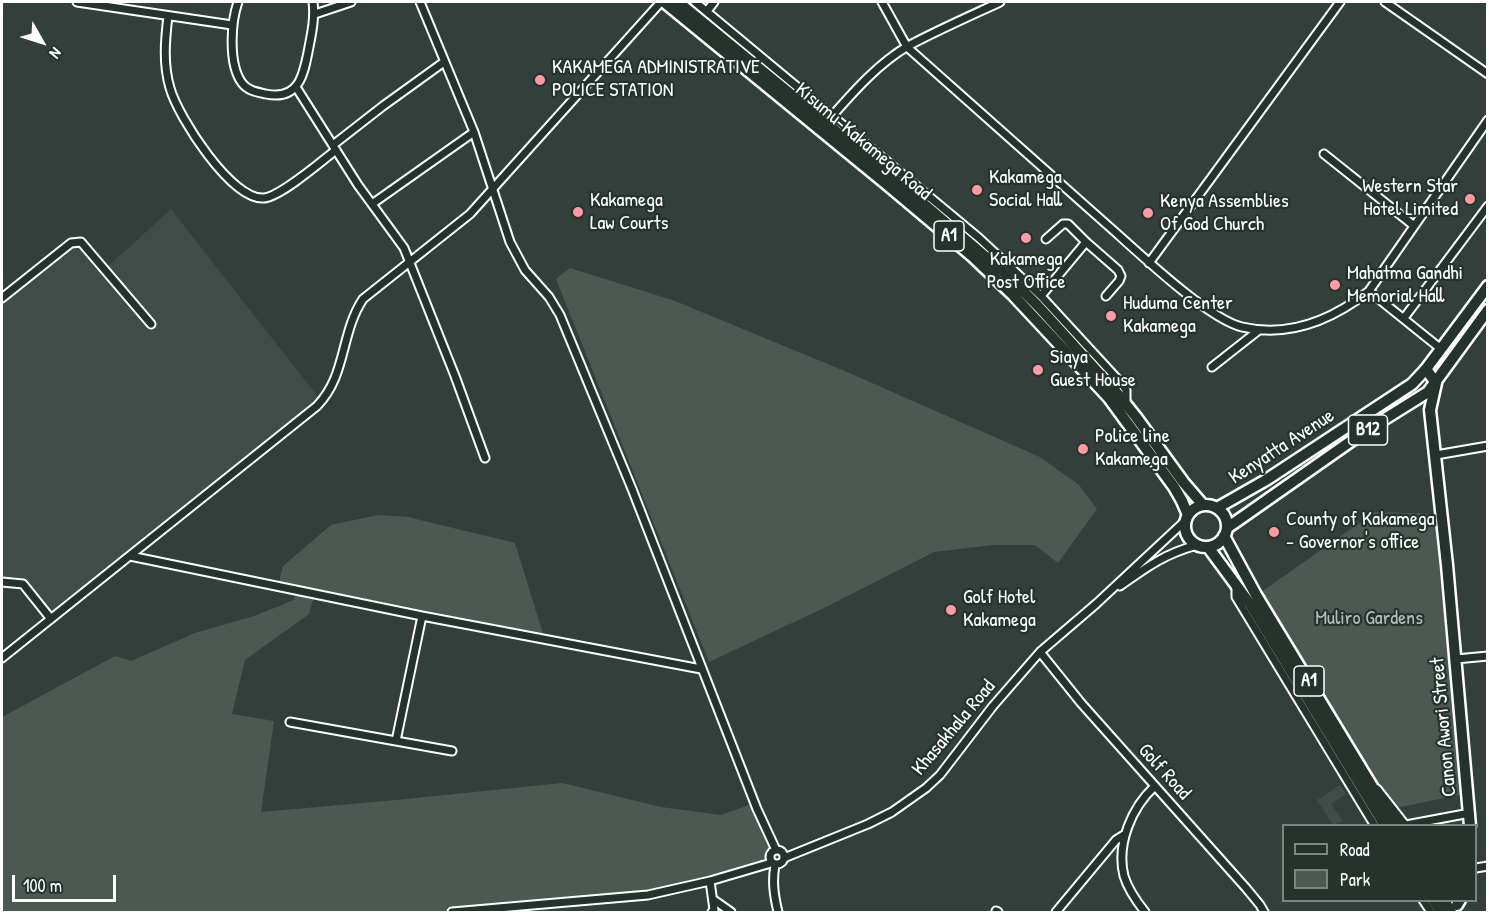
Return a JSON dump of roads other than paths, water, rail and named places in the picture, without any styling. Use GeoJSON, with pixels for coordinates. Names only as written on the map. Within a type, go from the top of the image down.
{"type":"FeatureCollection","features":[{"type":"Feature","properties":{"kind":"main road","name":"Kisumu-Kakamega Road"},"geometry":{"type":"LineString","coordinates":[[663,2],[885,183],[972,256],[1013,294],[1109,398],[1174,487],[1182,501],[1186,518]]}},
{"type":"Feature","properties":{"kind":"main road","name":"Kisumu-Kakamega Road"},"geometry":{"type":"LineString","coordinates":[[678,2],[1008,276],[1126,405],[1203,505]]}},
{"type":"Feature","properties":{"kind":"main road","name":"Kenyatta Avenue"},"geometry":{"type":"LineString","coordinates":[[1217,507],[1266,480],[1412,384],[1486,292]]}},
{"type":"Feature","properties":{"kind":"main road","name":"Kenyatta Avenue"},"geometry":{"type":"LineString","coordinates":[[1226,532],[1274,494],[1420,398],[1436,383],[1488,310]]}},
{"type":"Feature","properties":{"kind":"main road"},"geometry":{"type":"LineString","coordinates":[[1426,369],[1436,383]]}},
{"type":"Feature","properties":{"kind":"main road","name":"Canon Awori Street"},"geometry":{"type":"LineString","coordinates":[[1436,383],[1430,410],[1456,659],[1470,824]]}},
{"type":"Feature","properties":{"kind":"main road"},"geometry":{"type":"LineString","coordinates":[[1412,384],[1430,410]]}},
{"type":"Feature","properties":{"kind":"main road"},"geometry":{"type":"LineString","coordinates":[[1266,480],[1274,494]]}},
{"type":"Feature","properties":{"kind":"main road"},"geometry":{"type":"LineString","coordinates":[[1203,505],[1217,507],[1224,516],[1226,532],[1217,543],[1202,546],[1187,535],[1186,518],[1192,510],[1203,505]]}},
{"type":"Feature","properties":{"kind":"main road","name":"A1"},"geometry":{"type":"LineString","coordinates":[[1226,532],[1238,564],[1395,824]]}},
{"type":"Feature","properties":{"kind":"main road","name":"A1"},"geometry":{"type":"LineString","coordinates":[[1202,546],[1236,584],[1384,824]]}},
{"type":"Feature","properties":{"kind":"street"},"geometry":{"type":"LineString","coordinates":[[77,2],[232,25]]}},
{"type":"Feature","properties":{"kind":"street"},"geometry":{"type":"LineString","coordinates":[[238,2],[232,25],[236,72],[242,84],[252,91],[271,95],[286,94],[296,87],[302,77],[315,14],[313,2]]}},
{"type":"Feature","properties":{"kind":"street"},"geometry":{"type":"LineString","coordinates":[[315,14],[351,2]]}},
{"type":"Feature","properties":{"kind":"street"},"geometry":{"type":"LineString","coordinates":[[420,2],[474,132],[510,242],[525,270],[549,297],[560,315],[632,489],[758,810],[776,850],[781,851],[784,858],[782,862],[648,895],[531,910],[452,912]]}},
{"type":"Feature","properties":{"kind":"street"},"geometry":{"type":"LineString","coordinates":[[2,658],[308,414],[327,396],[338,374],[356,310],[372,291],[454,228],[493,190],[663,2]]}},
{"type":"Feature","properties":{"kind":"street"},"geometry":{"type":"LineString","coordinates":[[695,2],[979,238],[1041,296],[1122,384],[1126,390],[1126,405]]}},
{"type":"Feature","properties":{"kind":"street"},"geometry":{"type":"LineString","coordinates":[[707,11],[714,2]]}},
{"type":"Feature","properties":{"kind":"street"},"geometry":{"type":"LineString","coordinates":[[882,2],[907,47],[1149,262],[1202,304],[1225,319],[1239,326],[1259,330],[1292,330],[1309,326],[1353,303],[1369,291],[1488,120]]}},
{"type":"Feature","properties":{"kind":"street"},"geometry":{"type":"LineString","coordinates":[[833,115],[875,71],[907,47],[1000,2]]}},
{"type":"Feature","properties":{"kind":"street"},"geometry":{"type":"LineString","coordinates":[[1149,262],[1340,2]]}},
{"type":"Feature","properties":{"kind":"street"},"geometry":{"type":"LineString","coordinates":[[1385,2],[1488,74]]}},
{"type":"Feature","properties":{"kind":"street"},"geometry":{"type":"LineString","coordinates":[[168,16],[165,46],[166,69],[170,90],[178,108],[192,133],[212,160],[241,190],[252,197],[266,198],[280,191],[335,148],[383,106],[444,62]]}},
{"type":"Feature","properties":{"kind":"street"},"geometry":{"type":"LineString","coordinates":[[296,87],[372,204],[404,248],[485,459]]}},
{"type":"Feature","properties":{"kind":"street"},"geometry":{"type":"LineString","coordinates":[[372,204],[474,132]]}},
{"type":"Feature","properties":{"kind":"street"},"geometry":{"type":"LineString","coordinates":[[873,149],[880,168]]}},
{"type":"Feature","properties":{"kind":"street"},"geometry":{"type":"LineString","coordinates":[[1324,154],[1413,225]]}},
{"type":"Feature","properties":{"kind":"street"},"geometry":{"type":"LineString","coordinates":[[1404,318],[1488,206]]}},
{"type":"Feature","properties":{"kind":"street"},"geometry":{"type":"LineString","coordinates":[[1046,239],[1063,224],[1068,224],[1118,270],[1121,276],[1119,281],[1106,296]]}},
{"type":"Feature","properties":{"kind":"street"},"geometry":{"type":"LineString","coordinates":[[2,298],[71,243],[81,242],[151,324]]}},
{"type":"Feature","properties":{"kind":"street"},"geometry":{"type":"LineString","coordinates":[[1041,296],[1086,242]]}},
{"type":"Feature","properties":{"kind":"street"},"geometry":{"type":"LineString","coordinates":[[1369,291],[1441,349]]}},
{"type":"Feature","properties":{"kind":"street"},"geometry":{"type":"LineString","coordinates":[[1212,368],[1259,330]]}},
{"type":"Feature","properties":{"kind":"street"},"geometry":{"type":"LineString","coordinates":[[1436,455],[1488,446]]}},
{"type":"Feature","properties":{"kind":"street"},"geometry":{"type":"LineString","coordinates":[[1096,604],[1186,518]]}},
{"type":"Feature","properties":{"kind":"street"},"geometry":{"type":"LineString","coordinates":[[1096,604],[1156,561],[1173,552],[1202,546]]}},
{"type":"Feature","properties":{"kind":"street"},"geometry":{"type":"LineString","coordinates":[[130,556],[422,616],[701,669]]}},
{"type":"Feature","properties":{"kind":"street"},"geometry":{"type":"LineString","coordinates":[[2,582],[23,584],[51,619]]}},
{"type":"Feature","properties":{"kind":"street"},"geometry":{"type":"LineString","coordinates":[[1236,584],[1236,597],[1374,824]]}},
{"type":"Feature","properties":{"kind":"street","name":"Khasakhala Road"},"geometry":{"type":"LineString","coordinates":[[784,858],[868,824],[892,812],[926,788],[940,775],[993,706],[1040,652],[1096,604]]}},
{"type":"Feature","properties":{"kind":"street"},"geometry":{"type":"LineString","coordinates":[[396,741],[422,616]]}},
{"type":"Feature","properties":{"kind":"street","name":"Golf Road"},"geometry":{"type":"LineString","coordinates":[[1040,652],[1081,704],[1246,888],[1264,912]]}},
{"type":"Feature","properties":{"kind":"street"},"geometry":{"type":"LineString","coordinates":[[1456,659],[1488,656]]}},
{"type":"Feature","properties":{"kind":"street"},"geometry":{"type":"LineString","coordinates":[[290,722],[452,751]]}},
{"type":"Feature","properties":{"kind":"street"},"geometry":{"type":"LineString","coordinates":[[1365,776],[1387,799],[1405,824]]}},
{"type":"Feature","properties":{"kind":"street"},"geometry":{"type":"LineString","coordinates":[[1145,912],[1135,899],[1124,875],[1124,835],[1143,798],[1155,786]]}},
{"type":"Feature","properties":{"kind":"street"},"geometry":{"type":"LineString","coordinates":[[1411,824],[1470,813]]}},
{"type":"Feature","properties":{"kind":"street"},"geometry":{"type":"LineString","coordinates":[[1056,912],[1116,840],[1124,835]]}},
{"type":"Feature","properties":{"kind":"street"},"geometry":{"type":"LineString","coordinates":[[776,850],[770,854],[773,864],[773,894],[778,912]]}},
{"type":"Feature","properties":{"kind":"street"},"geometry":{"type":"LineString","coordinates":[[710,881],[714,900],[712,912]]}},
{"type":"Feature","properties":{"kind":"street"},"geometry":{"type":"LineString","coordinates":[[714,900],[731,912]]}},
{"type":"Feature","properties":{"kind":"place","name":"KAKAMEGA ADMINISTRATIVE POLICE STATION"},"geometry":{"type":"Point","coordinates":[540,80]}},
{"type":"Feature","properties":{"kind":"place","name":"Kakamega Social Hall"},"geometry":{"type":"Point","coordinates":[977,190]}},
{"type":"Feature","properties":{"kind":"place","name":"Western Star Hotel Limited"},"geometry":{"type":"Point","coordinates":[1470,199]}},
{"type":"Feature","properties":{"kind":"place","name":"Kakamega Law Courts"},"geometry":{"type":"Point","coordinates":[578,212]}},
{"type":"Feature","properties":{"kind":"place","name":"Kenya Assemblies Of God Church"},"geometry":{"type":"Point","coordinates":[1148,213]}},
{"type":"Feature","properties":{"kind":"place","name":"Kakamega Post Office"},"geometry":{"type":"Point","coordinates":[1026,238]}},
{"type":"Feature","properties":{"kind":"place","name":"Mahatma Gandhi Memorial Hall"},"geometry":{"type":"Point","coordinates":[1335,285]}},
{"type":"Feature","properties":{"kind":"place","name":"Huduma Center Kakamega"},"geometry":{"type":"Point","coordinates":[1111,316]}},
{"type":"Feature","properties":{"kind":"place","name":"Siaya Guest House"},"geometry":{"type":"Point","coordinates":[1038,370]}},
{"type":"Feature","properties":{"kind":"place","name":"Police line Kakamega"},"geometry":{"type":"Point","coordinates":[1083,449]}},
{"type":"Feature","properties":{"kind":"place","name":"County of Kakamega - Governor's office"},"geometry":{"type":"Point","coordinates":[1274,532]}},
{"type":"Feature","properties":{"kind":"place","name":"Golf Hotel Kakamega"},"geometry":{"type":"Point","coordinates":[951,610]}},
{"type":"Feature","properties":{"kind":"park label","name":"Muliro Gardens"},"geometry":{"type":"Point","coordinates":[1369,619]}}]}
